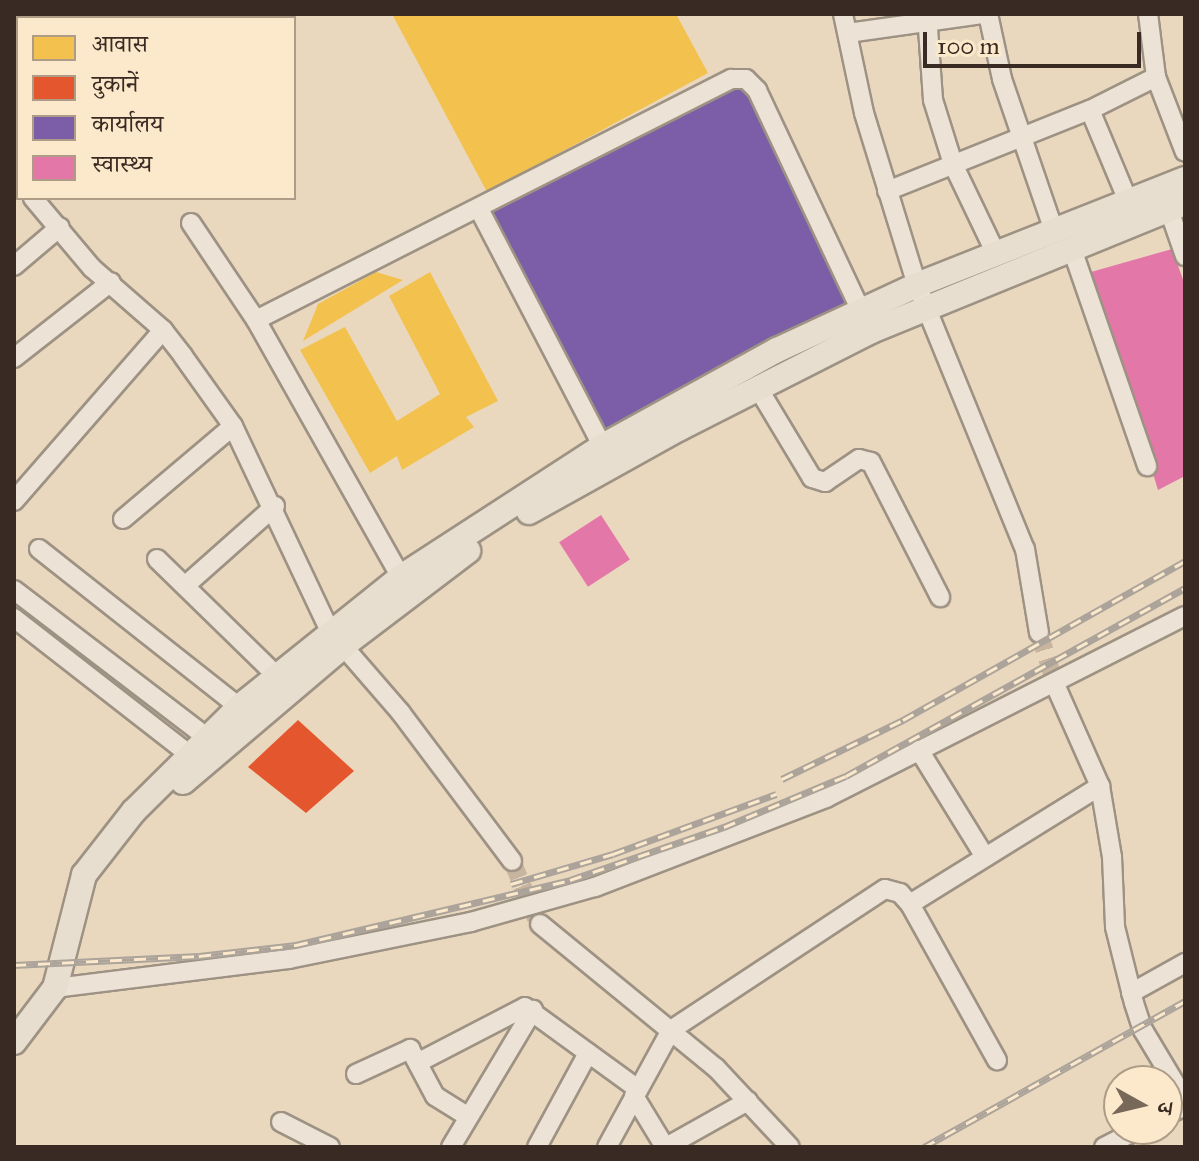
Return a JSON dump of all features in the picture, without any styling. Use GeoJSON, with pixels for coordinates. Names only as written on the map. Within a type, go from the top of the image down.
{"type":"FeatureCollection","features":[{"type":"Feature","properties":{"kind":"main road"},"geometry":{"type":"LineString","coordinates":[[14,1042],[55,988],[69,921],[199,751],[239,707],[277,676],[608,455],[758,388],[997,256],[1185,179]]}},
{"type":"Feature","properties":{"kind":"main road"},"geometry":{"type":"LineString","coordinates":[[199,751],[337,638],[401,577],[860,309],[921,296],[1072,249],[1177,206]]}},
{"type":"Feature","properties":{"kind":"street"},"geometry":{"type":"LineString","coordinates":[[843,14],[887,191],[921,296],[1019,531],[1030,567],[1039,633]]}},
{"type":"Feature","properties":{"kind":"street"},"geometry":{"type":"LineString","coordinates":[[848,33],[928,18],[986,14],[1002,79],[1054,231]]}},
{"type":"Feature","properties":{"kind":"street"},"geometry":{"type":"LineString","coordinates":[[1148,14],[1156,77],[1185,152]]}},
{"type":"Feature","properties":{"kind":"street"},"geometry":{"type":"LineString","coordinates":[[928,18],[933,100],[953,164],[997,256]]}},
{"type":"Feature","properties":{"kind":"street"},"geometry":{"type":"LineString","coordinates":[[887,191],[1090,110],[1156,77]]}},
{"type":"Feature","properties":{"kind":"street"},"geometry":{"type":"LineString","coordinates":[[256,320],[731,79],[746,79],[757,90],[860,309]]}},
{"type":"Feature","properties":{"kind":"street"},"geometry":{"type":"LineString","coordinates":[[1090,110],[1128,201]]}},
{"type":"Feature","properties":{"kind":"street"},"geometry":{"type":"LineString","coordinates":[[35,200],[111,282],[163,330],[233,426],[275,506],[337,638],[512,861]]}},
{"type":"Feature","properties":{"kind":"street"},"geometry":{"type":"LineString","coordinates":[[1177,206],[1185,256]]}},
{"type":"Feature","properties":{"kind":"street"},"geometry":{"type":"LineString","coordinates":[[479,209],[608,455]]}},
{"type":"Feature","properties":{"kind":"street"},"geometry":{"type":"LineString","coordinates":[[191,223],[256,320],[401,577]]}},
{"type":"Feature","properties":{"kind":"street"},"geometry":{"type":"LineString","coordinates":[[14,266],[60,227]]}},
{"type":"Feature","properties":{"kind":"street"},"geometry":{"type":"LineString","coordinates":[[1072,249],[1147,466]]}},
{"type":"Feature","properties":{"kind":"street"},"geometry":{"type":"LineString","coordinates":[[14,358],[111,282]]}},
{"type":"Feature","properties":{"kind":"street"},"geometry":{"type":"LineString","coordinates":[[14,501],[163,330]]}},
{"type":"Feature","properties":{"kind":"street"},"geometry":{"type":"LineString","coordinates":[[758,388],[812,478],[825,482],[859,459],[871,462],[940,597]]}},
{"type":"Feature","properties":{"kind":"street"},"geometry":{"type":"LineString","coordinates":[[123,519],[233,426]]}},
{"type":"Feature","properties":{"kind":"street"},"geometry":{"type":"LineString","coordinates":[[186,585],[275,506]]}},
{"type":"Feature","properties":{"kind":"street"},"geometry":{"type":"LineString","coordinates":[[39,549],[239,707]]}},
{"type":"Feature","properties":{"kind":"street"},"geometry":{"type":"LineString","coordinates":[[157,559],[277,676]]}},
{"type":"Feature","properties":{"kind":"street"},"geometry":{"type":"LineString","coordinates":[[14,590],[199,751]]}},
{"type":"Feature","properties":{"kind":"street"},"geometry":{"type":"LineString","coordinates":[[55,988],[289,959],[523,908],[667,862],[826,798],[1185,616]]}},
{"type":"Feature","properties":{"kind":"street"},"geometry":{"type":"LineString","coordinates":[[14,618],[199,751]]}},
{"type":"Feature","properties":{"kind":"street"},"geometry":{"type":"LineString","coordinates":[[1057,689],[1100,786],[1112,857],[1115,927],[1131,993],[1143,1030],[1167,1065]]}},
{"type":"Feature","properties":{"kind":"street"},"geometry":{"type":"LineString","coordinates":[[919,750],[985,857]]}},
{"type":"Feature","properties":{"kind":"street"},"geometry":{"type":"LineString","coordinates":[[910,904],[1100,786]]}},
{"type":"Feature","properties":{"kind":"street"},"geometry":{"type":"LineString","coordinates":[[607,1147],[671,1030],[879,892],[892,889],[910,904],[997,1060]]}},
{"type":"Feature","properties":{"kind":"street"},"geometry":{"type":"LineString","coordinates":[[540,924],[671,1030],[748,1101],[790,1147]]}},
{"type":"Feature","properties":{"kind":"street"},"geometry":{"type":"LineString","coordinates":[[1131,993],[1185,963]]}},
{"type":"Feature","properties":{"kind":"street"},"geometry":{"type":"LineString","coordinates":[[419,1062],[516,1008],[533,1010],[636,1093],[666,1147],[748,1101]]}},
{"type":"Feature","properties":{"kind":"street"},"geometry":{"type":"LineString","coordinates":[[451,1147],[533,1010]]}},
{"type":"Feature","properties":{"kind":"street"},"geometry":{"type":"LineString","coordinates":[[356,1074],[410,1049],[435,1096],[468,1117]]}},
{"type":"Feature","properties":{"kind":"street"},"geometry":{"type":"LineString","coordinates":[[537,1147],[588,1053]]}},
{"type":"Feature","properties":{"kind":"street"},"geometry":{"type":"LineString","coordinates":[[281,1122],[330,1147]]}},
{"type":"Feature","properties":{"kind":"building: आवास"},"geometry":{"type":"Polygon","coordinates":[[[392,14],[676,14],[708,73],[487,192],[392,14]]]}},
{"type":"Feature","properties":{"kind":"building: आवास"},"geometry":{"type":"Polygon","coordinates":[[[376,272],[403,280],[303,341],[318,304],[376,272]]]}},
{"type":"Feature","properties":{"kind":"building: आवास"},"geometry":{"type":"Polygon","coordinates":[[[430,272],[498,401],[466,417],[474,427],[402,470],[397,456],[370,473],[300,350],[345,327],[397,421],[440,394],[389,296],[430,272]]]}},
{"type":"Feature","properties":{"kind":"building: दुकानें"},"geometry":{"type":"Polygon","coordinates":[[[298,720],[354,771],[306,813],[248,767],[298,720]]]}},
{"type":"Feature","properties":{"kind":"building: कार्यालय"},"geometry":{"type":"Polygon","coordinates":[[[746,79],[859,310],[592,440],[479,209],[746,79]]]}},
{"type":"Feature","properties":{"kind":"building: स्वास्थ्य"},"geometry":{"type":"Polygon","coordinates":[[[1172,249],[1185,285],[1185,476],[1158,490],[1091,272],[1172,249]]]}},
{"type":"Feature","properties":{"kind":"building: स्वास्थ्य"},"geometry":{"type":"Polygon","coordinates":[[[601,515],[630,559],[588,587],[559,542],[601,515]]]}},
{"type":"Feature","properties":{"kind":"tunnel"},"geometry":{"type":"LineString","coordinates":[[1039,633],[1057,689]]}},
{"type":"Feature","properties":{"kind":"tunnel"},"geometry":{"type":"LineString","coordinates":[[512,861],[536,918]]}},
{"type":"Feature","properties":{"kind":"railway"},"geometry":{"type":"LineString","coordinates":[[782,779],[903,720],[1185,561]]}},
{"type":"Feature","properties":{"kind":"railway"},"geometry":{"type":"LineString","coordinates":[[14,965],[199,956],[296,945],[570,880],[724,827],[846,776],[1185,588]]}},
{"type":"Feature","properties":{"kind":"railway"},"geometry":{"type":"LineString","coordinates":[[511,884],[613,854],[776,794]]}},
{"type":"Feature","properties":{"kind":"railway"},"geometry":{"type":"LineString","coordinates":[[924,1147],[1185,1001]]}}]}
